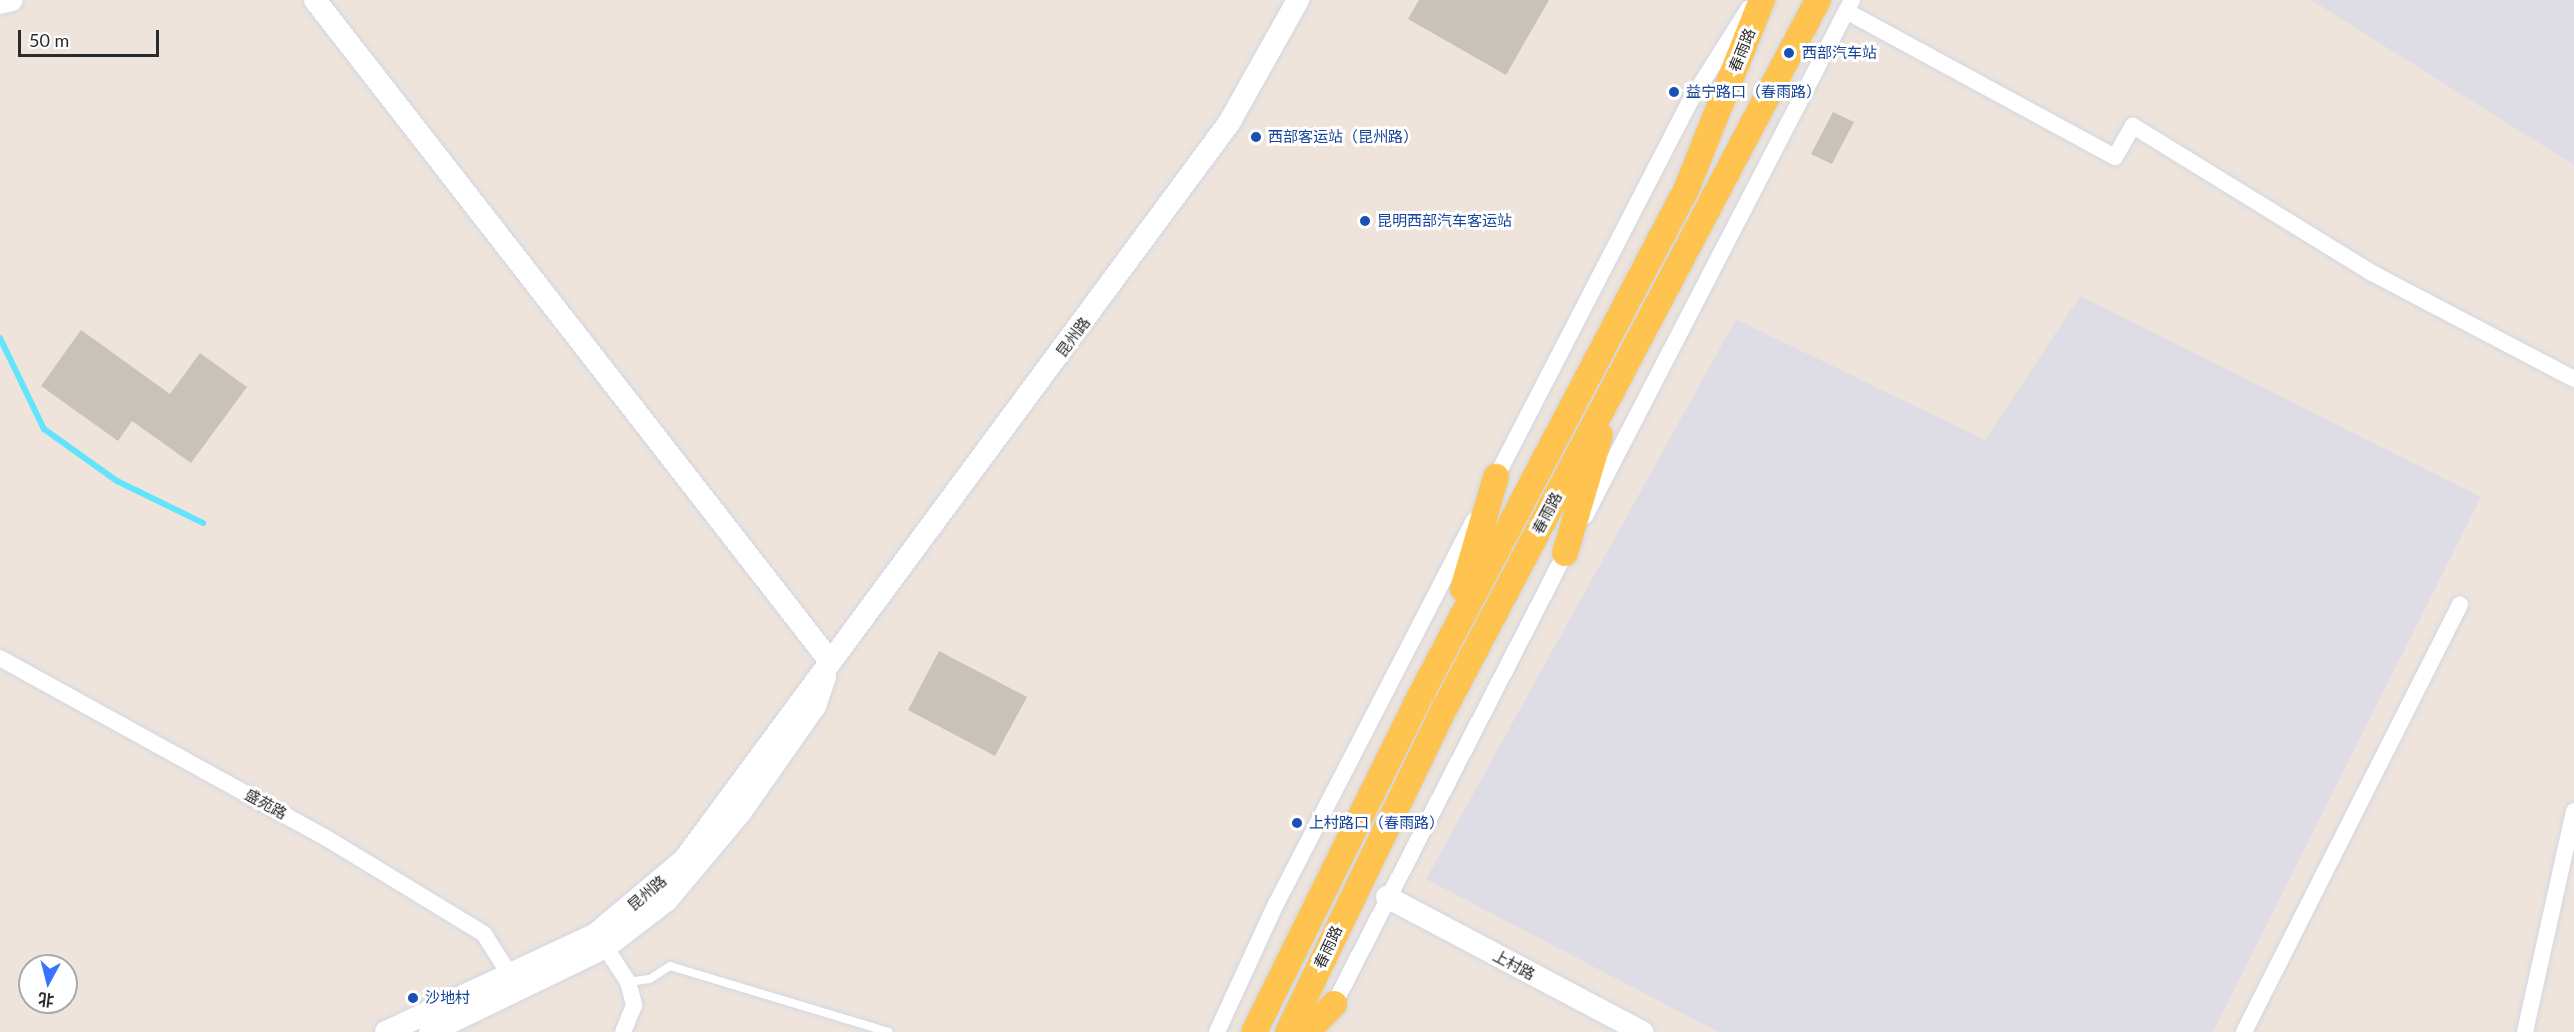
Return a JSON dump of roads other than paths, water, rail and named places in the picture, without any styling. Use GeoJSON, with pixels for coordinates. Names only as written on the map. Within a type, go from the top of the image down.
{"type":"FeatureCollection","features":[{"type":"Feature","properties":{"kind":"main road"},"geometry":{"type":"LineString","coordinates":[[0,3],[12,0]]}},
{"type":"Feature","properties":{"kind":"main road"},"geometry":{"type":"LineString","coordinates":[[315,0],[830,661]]}},
{"type":"Feature","properties":{"kind":"main road","name":"昆州路"},"geometry":{"type":"LineString","coordinates":[[430,1032],[601,940],[684,860],[1229,123],[1298,0]]}},
{"type":"Feature","properties":{"kind":"main road","name":"春雨路"},"geometry":{"type":"LineString","coordinates":[[1254,1032],[1447,644],[1686,190],[1762,0]]}},
{"type":"Feature","properties":{"kind":"main road","name":"春雨路"},"geometry":{"type":"LineString","coordinates":[[1288,1032],[1425,748],[1619,371],[1818,0]]}},
{"type":"Feature","properties":{"kind":"main road"},"geometry":{"type":"LineString","coordinates":[[1565,553],[1619,371]]}},
{"type":"Feature","properties":{"kind":"main road"},"geometry":{"type":"LineString","coordinates":[[1447,644],[1496,477]]}},
{"type":"Feature","properties":{"kind":"main road","name":"上村路"},"geometry":{"type":"LineString","coordinates":[[1387,897],[1642,1032]]}},
{"type":"Feature","properties":{"kind":"main road","name":"昆州路"},"geometry":{"type":"LineString","coordinates":[[386,1032],[510,975],[601,940]]}},
{"type":"Feature","properties":{"kind":"main road"},"geometry":{"type":"LineString","coordinates":[[1307,1032],[1334,1004]]}},
{"type":"Feature","properties":{"kind":"street"},"geometry":{"type":"LineString","coordinates":[[1217,1032],[1276,904],[1689,103],[1754,0]]}},
{"type":"Feature","properties":{"kind":"street"},"geometry":{"type":"LineString","coordinates":[[1321,1032],[1387,897],[1849,6],[2115,156],[2133,126],[2372,273],[2574,379]]}},
{"type":"Feature","properties":{"kind":"street"},"geometry":{"type":"LineString","coordinates":[[2244,1032],[2460,604]]}},
{"type":"Feature","properties":{"kind":"street","name":"盛苑路"},"geometry":{"type":"LineString","coordinates":[[0,658],[328,838],[484,934],[510,975]]}},
{"type":"Feature","properties":{"kind":"street"},"geometry":{"type":"LineString","coordinates":[[2525,1032],[2574,811]]}},
{"type":"Feature","properties":{"kind":"street"},"geometry":{"type":"LineString","coordinates":[[601,940],[628,982],[634,1005],[623,1032]]}},
{"type":"Feature","properties":{"kind":"lane"},"geometry":{"type":"LineString","coordinates":[[628,982],[650,979],[670,966],[888,1032]]}},
{"type":"Feature","properties":{"kind":"waterway"},"geometry":{"type":"LineString","coordinates":[[0,338],[44,429],[117,481],[203,523]]}},
{"type":"Feature","properties":{"kind":"place","name":"西部汽车站"},"geometry":{"type":"Point","coordinates":[1789,53]}},
{"type":"Feature","properties":{"kind":"place","name":"益宁路口（春雨路）"},"geometry":{"type":"Point","coordinates":[1674,92]}},
{"type":"Feature","properties":{"kind":"place","name":"西部客运站（昆州路）"},"geometry":{"type":"Point","coordinates":[1256,137]}},
{"type":"Feature","properties":{"kind":"place","name":"昆明西部汽车客运站"},"geometry":{"type":"Point","coordinates":[1365,221]}},
{"type":"Feature","properties":{"kind":"place","name":"上村路口（春雨路）"},"geometry":{"type":"Point","coordinates":[1297,823]}},
{"type":"Feature","properties":{"kind":"place","name":"沙地村"},"geometry":{"type":"Point","coordinates":[413,998]}}]}
